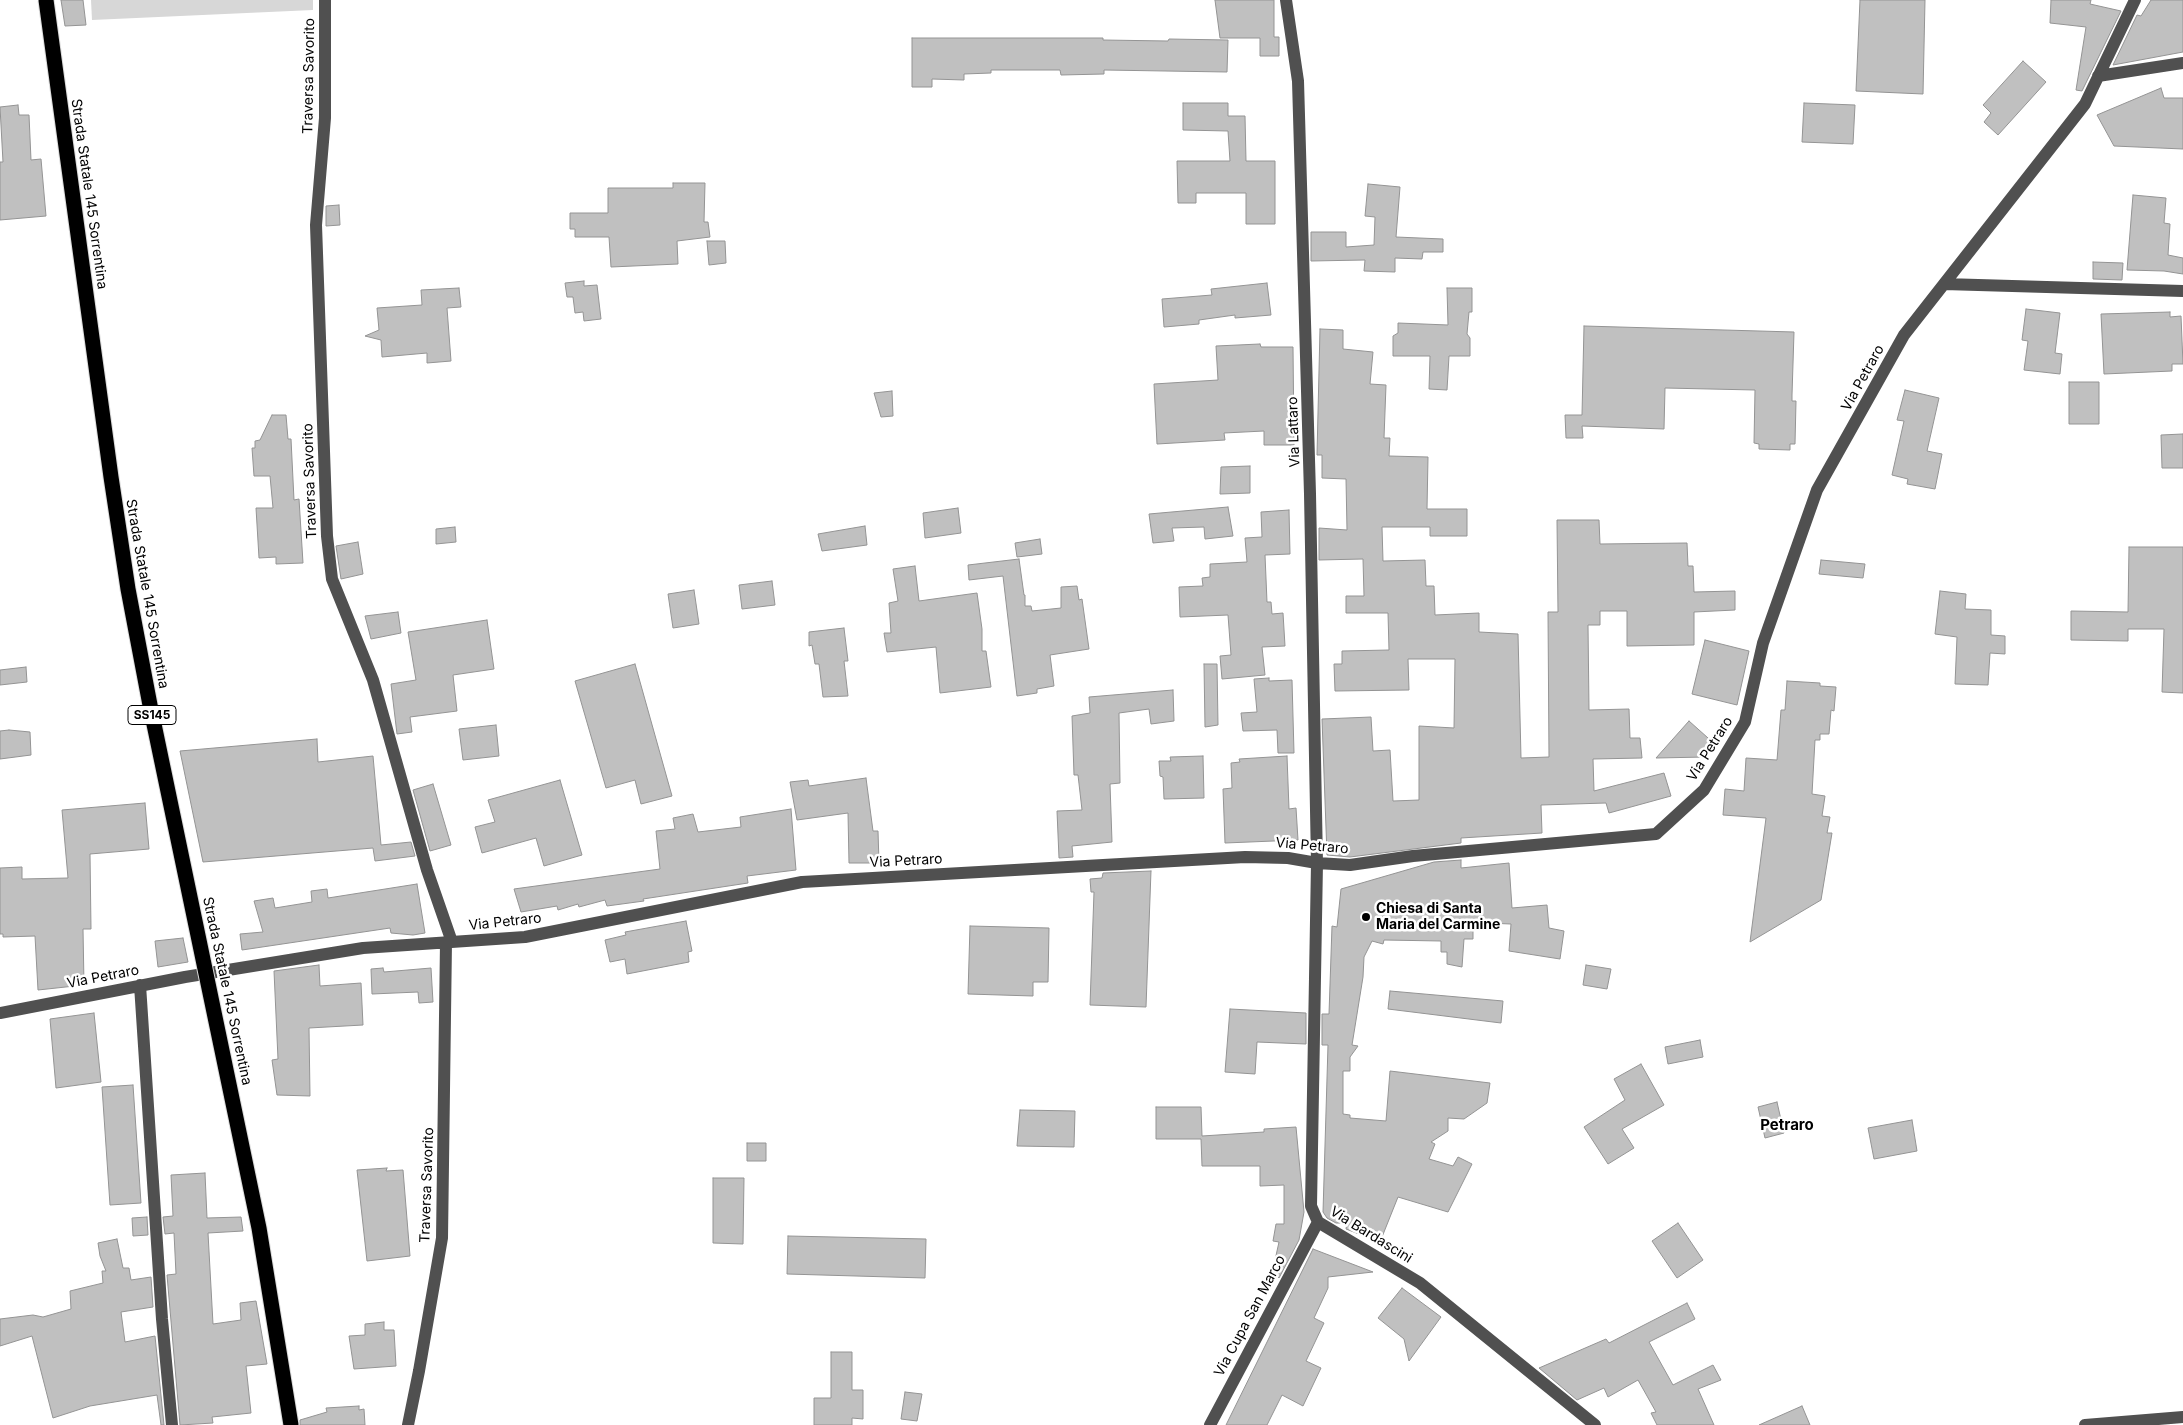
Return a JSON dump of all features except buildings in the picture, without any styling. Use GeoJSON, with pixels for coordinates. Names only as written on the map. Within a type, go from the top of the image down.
{"type":"FeatureCollection","features":[{"type":"Feature","properties":{"kind":"highway","name":"Strada Statale 145 Sorrentina"},"geometry":{"type":"LineString","coordinates":[[46,0],[128,589],[150,705],[259,1228],[291,1425]]}},
{"type":"Feature","properties":{"kind":"street","name":"Traversa Savorito"},"geometry":{"type":"LineString","coordinates":[[325,0],[325,118],[316,225],[327,536],[332,579],[373,680],[449,942],[442,1238],[423,1353],[408,1425]]}},
{"type":"Feature","properties":{"kind":"street","name":"Via Lattaro"},"geometry":{"type":"LineString","coordinates":[[1286,0],[1298,82],[1310,485],[1317,863]]}},
{"type":"Feature","properties":{"kind":"street","name":"Via Petraro"},"geometry":{"type":"LineString","coordinates":[[0,1013],[140,986],[363,948],[525,937],[802,882],[1245,857],[1288,858],[1317,863],[1350,864],[1413,856],[1656,834],[1704,790],[1745,722],[1763,644],[1817,490],[1904,335],[2085,104],[2135,0]]}},
{"type":"Feature","properties":{"kind":"street"},"geometry":{"type":"LineString","coordinates":[[2098,76],[2183,63]]}},
{"type":"Feature","properties":{"kind":"street"},"geometry":{"type":"LineString","coordinates":[[1944,284],[2183,290]]}},
{"type":"Feature","properties":{"kind":"street","name":"Via Bardascini"},"geometry":{"type":"LineString","coordinates":[[1317,863],[1311,1206],[1318,1222],[1420,1283],[1595,1425]]}},
{"type":"Feature","properties":{"kind":"street"},"geometry":{"type":"LineString","coordinates":[[140,986],[161,1310],[172,1425]]}},
{"type":"Feature","properties":{"kind":"street","name":"Via Cupa San Marco"},"geometry":{"type":"LineString","coordinates":[[1210,1425],[1318,1222]]}},
{"type":"Feature","properties":{"kind":"street"},"geometry":{"type":"LineString","coordinates":[[2084,1425],[2183,1416]]}},
{"type":"Feature","properties":{"kind":"shaded area"},"geometry":{"type":"Polygon","coordinates":[[[91,0],[313,0],[313,10],[92,20],[91,0]]]}},
{"type":"Feature","properties":{"kind":"place","name":"Chiesa di Santa Maria del Carmine"},"geometry":{"type":"Point","coordinates":[1366,917]}},
{"type":"Feature","properties":{"kind":"district","name":"Petraro"},"geometry":{"type":"Point","coordinates":[1787,1125]}}]}
